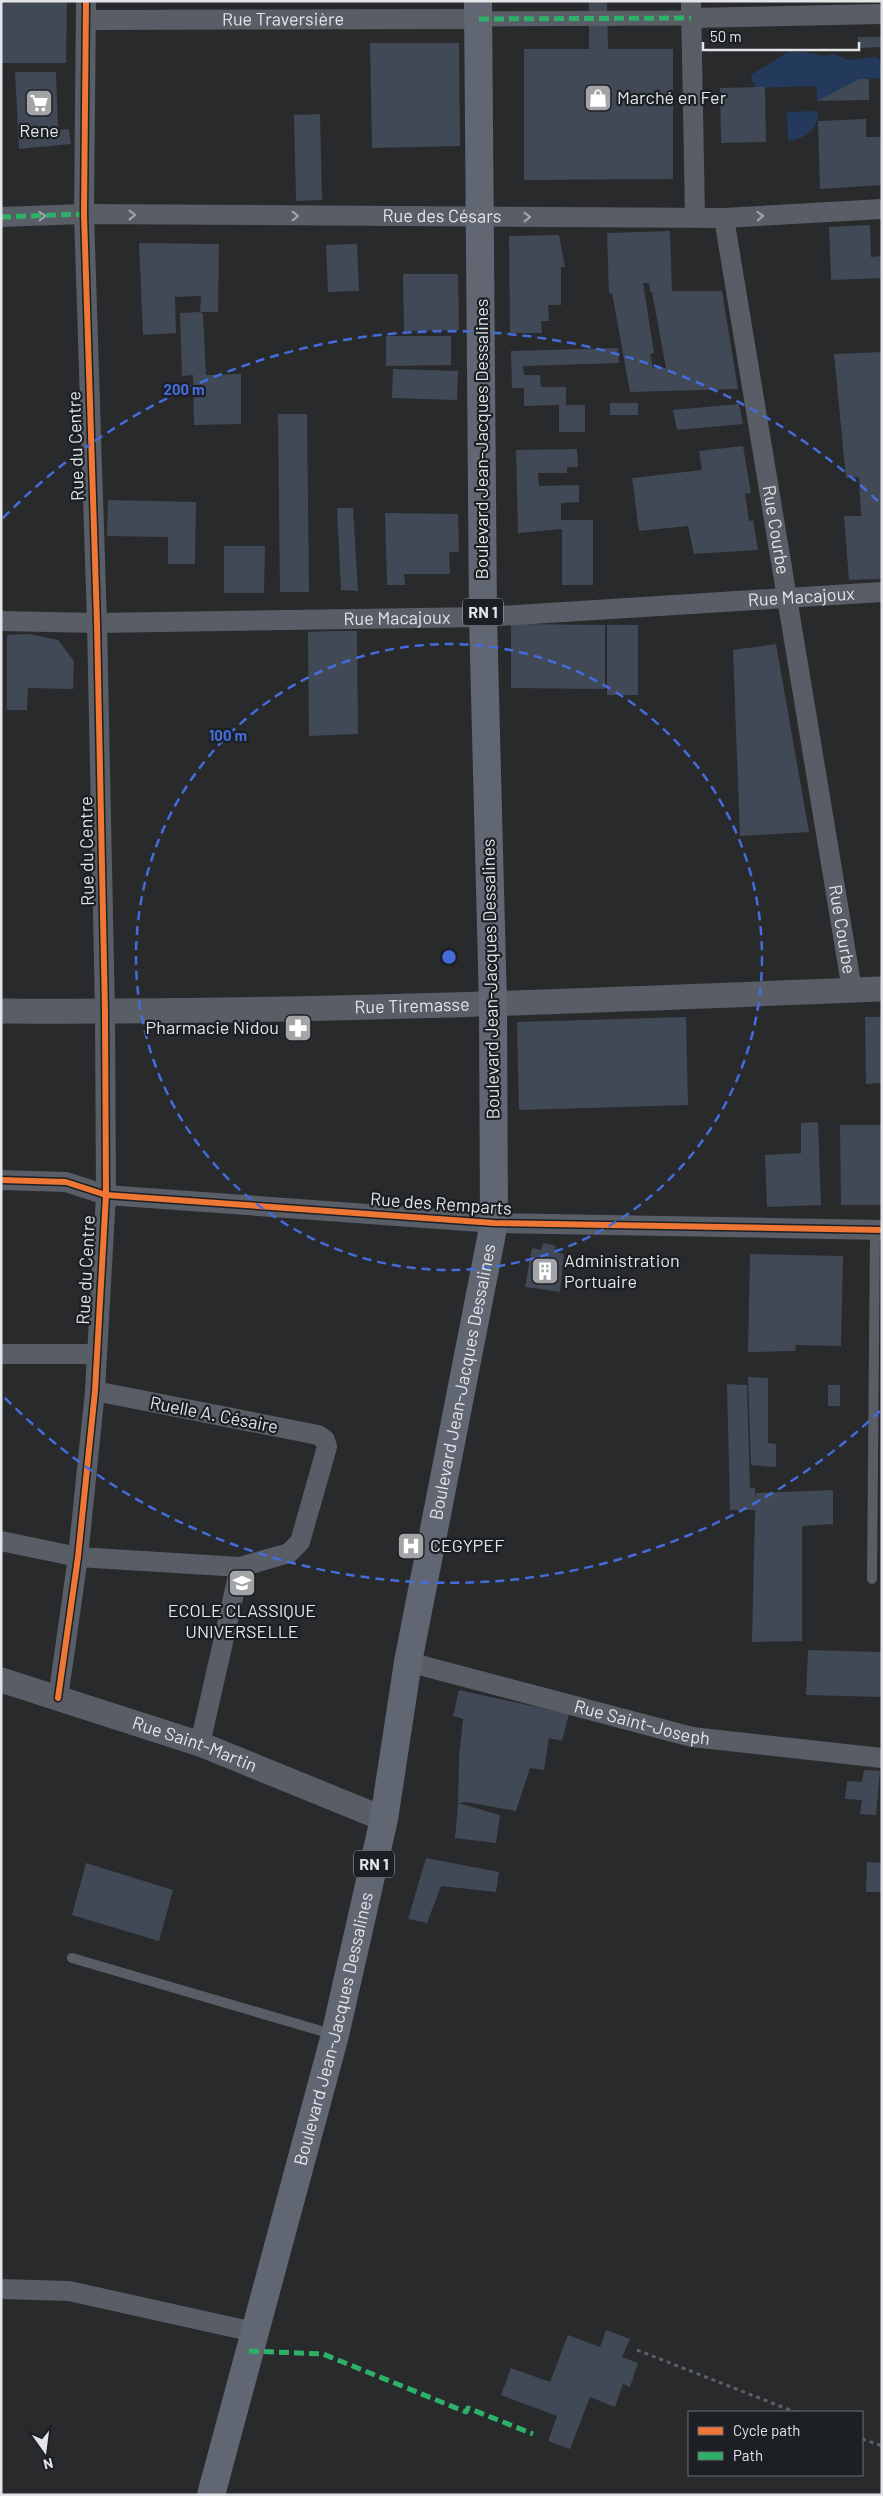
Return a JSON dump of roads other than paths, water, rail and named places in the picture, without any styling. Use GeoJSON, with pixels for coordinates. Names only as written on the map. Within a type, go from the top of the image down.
{"type":"FeatureCollection","features":[{"type":"Feature","properties":{"kind":"main road","name":"Boulevard Jean-Jacques Dessalines"},"geometry":{"type":"LineString","coordinates":[[211,2495],[335,2035],[384,1819],[408,1662],[494,1223],[493,1005],[484,617],[479,10]]}},
{"type":"Feature","properties":{"kind":"street"},"geometry":{"type":"LineString","coordinates":[[479,10],[691,10],[882,14]]}},
{"type":"Feature","properties":{"kind":"street","name":"Rue Traversière"},"geometry":{"type":"LineString","coordinates":[[86,11],[479,10]]}},
{"type":"Feature","properties":{"kind":"street"},"geometry":{"type":"LineString","coordinates":[[691,10],[694,217]]}},
{"type":"Feature","properties":{"kind":"street","name":"Rue du Centre"},"geometry":{"type":"LineString","coordinates":[[58,1698],[78,1557],[94,1392],[106,1195],[105,1012],[97,623],[84,214],[86,11]]}},
{"type":"Feature","properties":{"kind":"street","name":"Rue des Césars"},"geometry":{"type":"LineString","coordinates":[[1,217],[84,214],[724,218],[882,209]]}},
{"type":"Feature","properties":{"kind":"street","name":"Rue Courbe"},"geometry":{"type":"LineString","coordinates":[[724,218],[852,990]]}},
{"type":"Feature","properties":{"kind":"street","name":"Rue Macajoux"},"geometry":{"type":"LineString","coordinates":[[1,621],[97,623],[484,617],[882,592]]}},
{"type":"Feature","properties":{"kind":"street","name":"Rue Tiremasse"},"geometry":{"type":"LineString","coordinates":[[1,1011],[105,1012],[493,1005],[882,989]]}},
{"type":"Feature","properties":{"kind":"street","name":"Rue des Remparts"},"geometry":{"type":"LineString","coordinates":[[1,1180],[66,1182],[106,1195],[494,1223],[879,1230]]}},
{"type":"Feature","properties":{"kind":"street"},"geometry":{"type":"LineString","coordinates":[[1,1354],[96,1354]]}},
{"type":"Feature","properties":{"kind":"street","name":"Ruelle A. Césaire"},"geometry":{"type":"LineString","coordinates":[[94,1392],[318,1435],[325,1440],[327,1447],[297,1548],[289,1553],[240,1567]]}},
{"type":"Feature","properties":{"kind":"street"},"geometry":{"type":"LineString","coordinates":[[1,1541],[78,1557],[240,1567],[200,1744]]}},
{"type":"Feature","properties":{"kind":"street","name":"Rue Saint-Joseph"},"geometry":{"type":"LineString","coordinates":[[408,1662],[692,1737],[882,1758]]}},
{"type":"Feature","properties":{"kind":"street","name":"Rue Saint-Martin"},"geometry":{"type":"LineString","coordinates":[[1,1680],[200,1744],[384,1819]]}},
{"type":"Feature","properties":{"kind":"street"},"geometry":{"type":"LineString","coordinates":[[1,2289],[69,2290],[254,2332]]}},
{"type":"Feature","properties":{"kind":"lane"},"geometry":{"type":"LineString","coordinates":[[872,1579],[879,1230]]}},
{"type":"Feature","properties":{"kind":"lane"},"geometry":{"type":"LineString","coordinates":[[72,1958],[335,2035]]}},
{"type":"Feature","properties":{"kind":"place","name":"Marché en Fer"},"geometry":{"type":"Point","coordinates":[598,98]}},
{"type":"Feature","properties":{"kind":"place","name":"Rene"},"geometry":{"type":"Point","coordinates":[39,103]}},
{"type":"Feature","properties":{"kind":"place","name":"Pharmacie Nidou"},"geometry":{"type":"Point","coordinates":[298,1028]}},
{"type":"Feature","properties":{"kind":"place","name":"Administration Portuaire"},"geometry":{"type":"Point","coordinates":[545,1271]}},
{"type":"Feature","properties":{"kind":"place","name":"CEGYPEF"},"geometry":{"type":"Point","coordinates":[411,1546]}},
{"type":"Feature","properties":{"kind":"place","name":"ECOLE CLASSIQUE UNIVERSELLE"},"geometry":{"type":"Point","coordinates":[242,1583]}}]}
